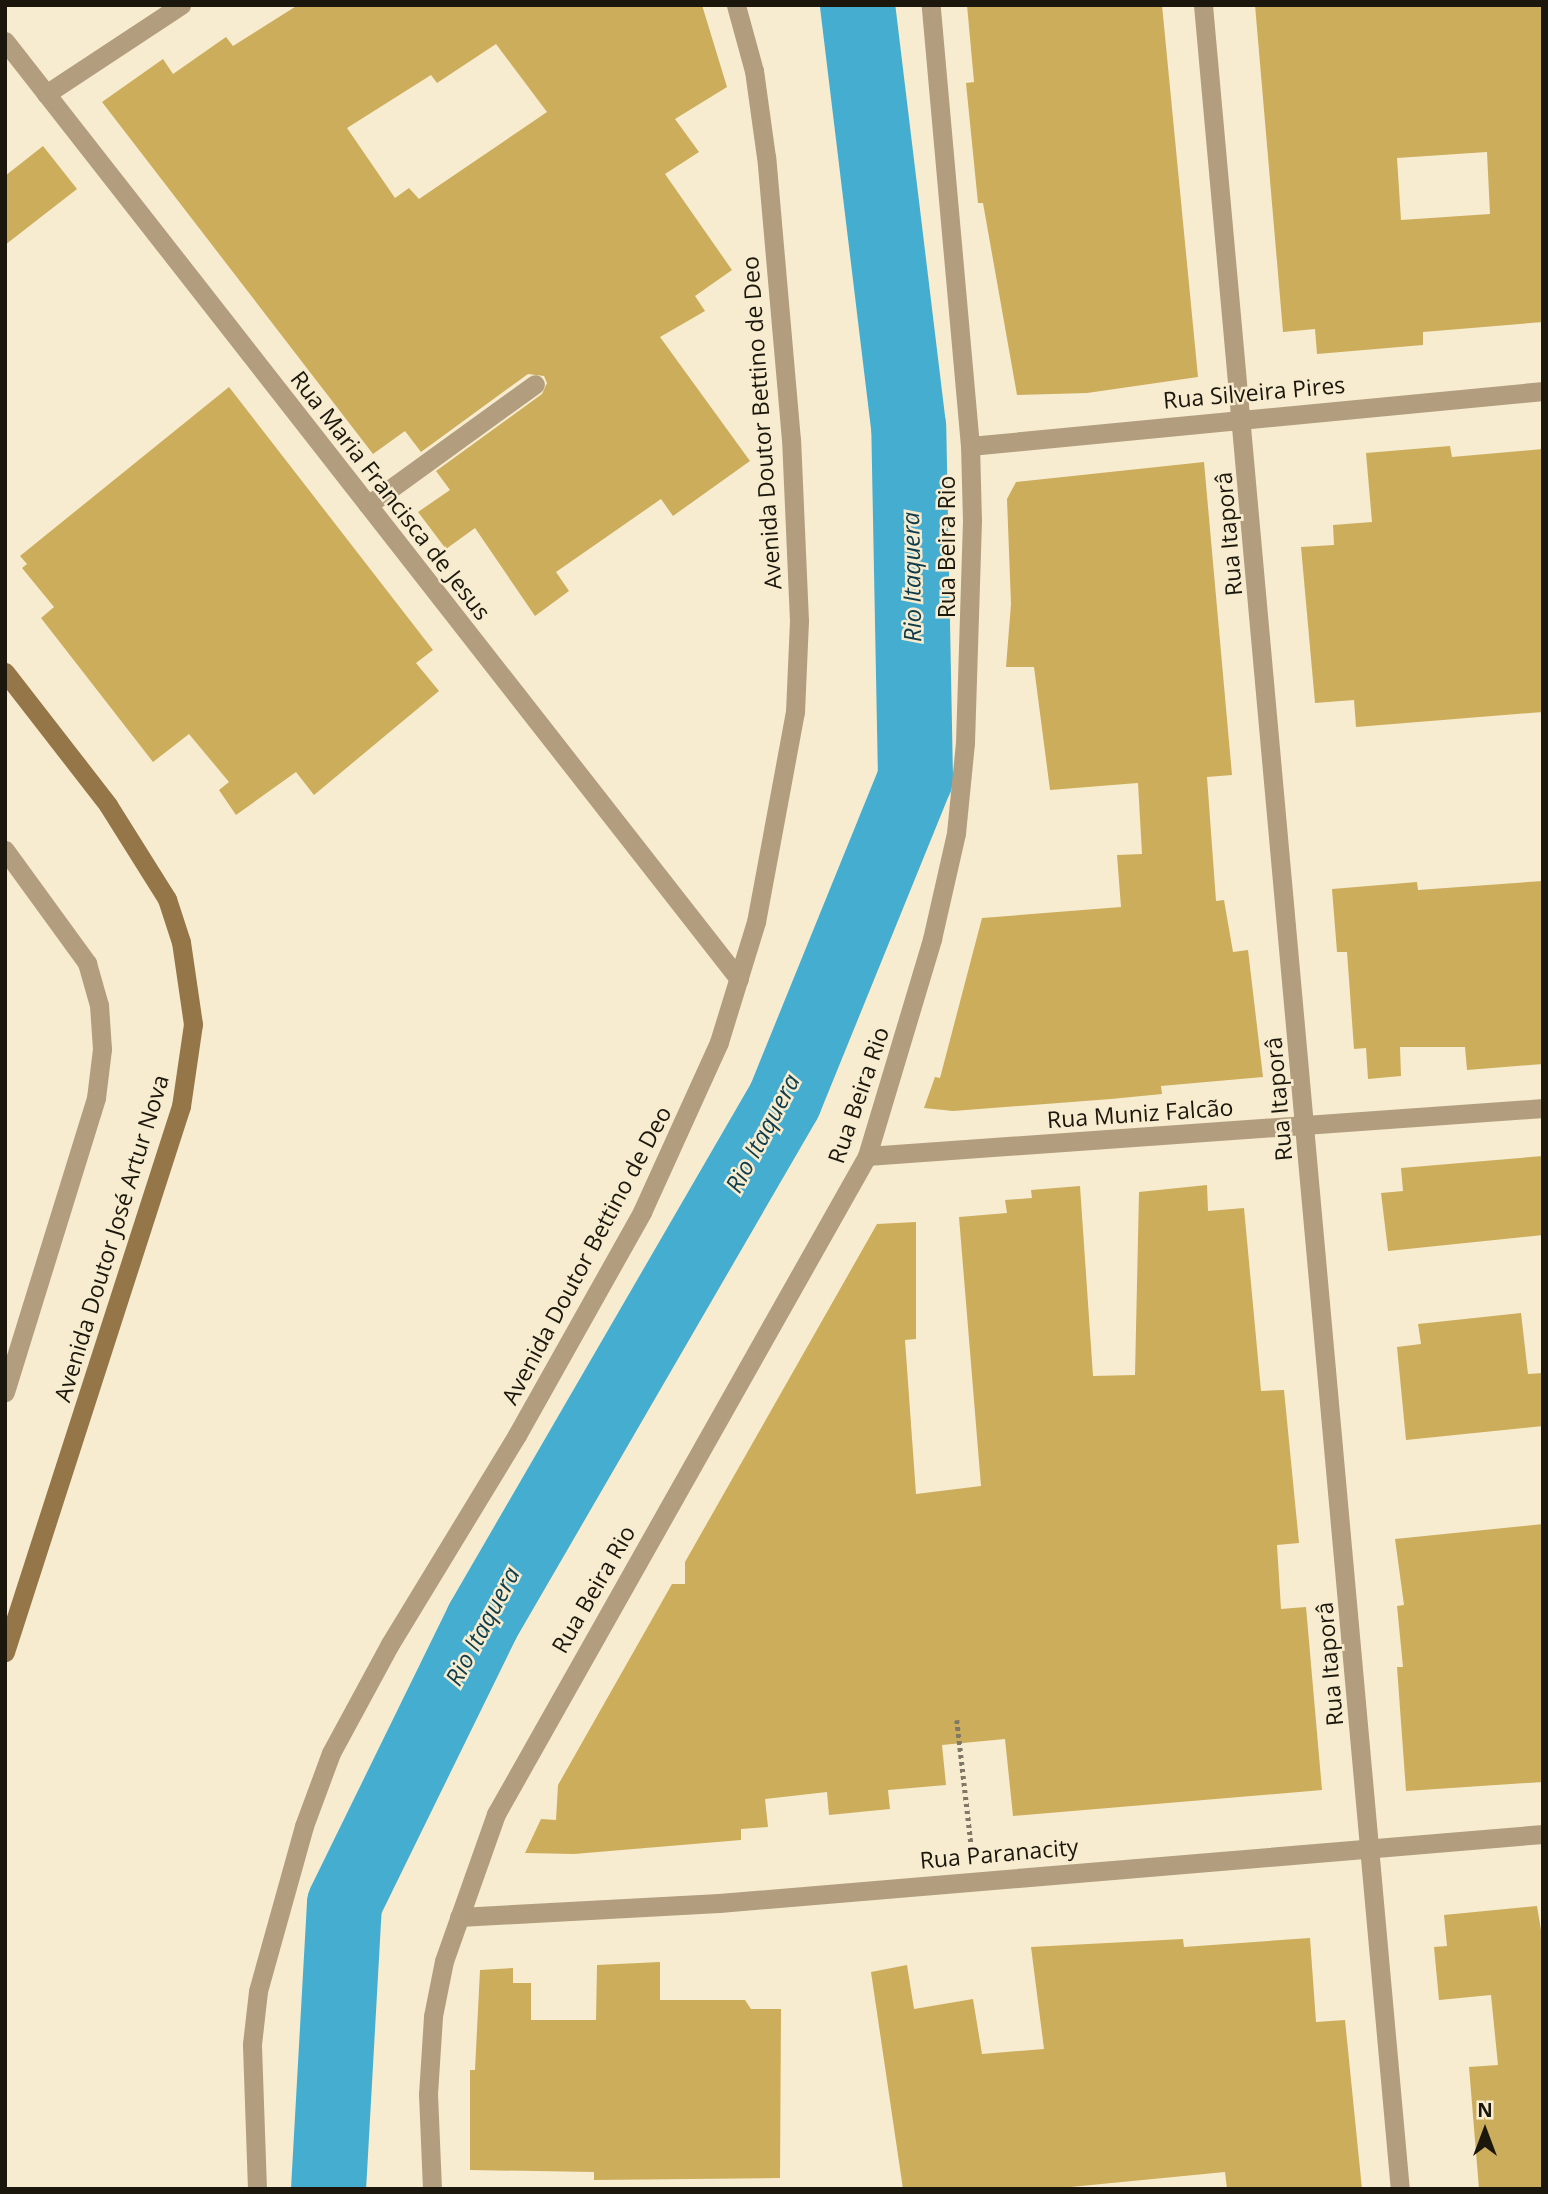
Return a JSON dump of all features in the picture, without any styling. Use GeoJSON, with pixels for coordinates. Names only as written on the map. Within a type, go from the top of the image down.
{"type":"FeatureCollection","features":[{"type":"Feature","properties":{"kind":"main road","name":"Avenida Doutor José Artur Nova"},"geometry":{"type":"LineString","coordinates":[[5,672],[108,805],[167,899],[181,942],[193,1024],[181,1106],[5,1652]]}},
{"type":"Feature","properties":{"kind":"street"},"geometry":{"type":"LineString","coordinates":[[46,94],[181,5]]}},
{"type":"Feature","properties":{"kind":"street","name":"Avenida Doutor Bettino de Deo"},"geometry":{"type":"LineString","coordinates":[[257,2189],[252,2044],[258,1992],[304,1826],[331,1752],[390,1644],[517,1434],[642,1212],[688,1119],[757,922],[779,814],[794,712],[799,621],[791,440],[766,157],[754,71],[736,5]]}},
{"type":"Feature","properties":{"kind":"street","name":"Rua Beira Rio"},"geometry":{"type":"LineString","coordinates":[[432,2189],[428,2094],[433,2015],[459,1917],[502,1802],[867,1156],[904,1041],[956,833],[970,633],[970,446],[931,5]]}},
{"type":"Feature","properties":{"kind":"street","name":"Rua Itaporâ"},"geometry":{"type":"LineString","coordinates":[[1203,5],[1371,1848],[1399,2189]]}},
{"type":"Feature","properties":{"kind":"street","name":"Rua Maria Francisca de Jesus"},"geometry":{"type":"LineString","coordinates":[[5,41],[739,979]]}},
{"type":"Feature","properties":{"kind":"street"},"geometry":{"type":"LineString","coordinates":[[368,505],[535,384]]}},
{"type":"Feature","properties":{"kind":"street","name":"Rua Silveira Pires"},"geometry":{"type":"LineString","coordinates":[[970,446],[1242,416],[1543,391]]}},
{"type":"Feature","properties":{"kind":"street"},"geometry":{"type":"LineString","coordinates":[[5,850],[87,963],[99,1005],[102,1049],[96,1098],[5,1392]]}},
{"type":"Feature","properties":{"kind":"street","name":"Rua Muniz Falcão"},"geometry":{"type":"LineString","coordinates":[[867,1156],[1543,1108]]}},
{"type":"Feature","properties":{"kind":"street","name":"Rua Paranacity"},"geometry":{"type":"LineString","coordinates":[[459,1917],[719,1903],[1543,1834]]}},
{"type":"Feature","properties":{"kind":"path"},"geometry":{"type":"LineString","coordinates":[[957,1720],[975,1880]]}},
{"type":"Feature","properties":{"kind":"building"},"geometry":{"type":"Polygon","coordinates":[[[298,5],[702,5],[727,87],[675,119],[699,152],[665,174],[732,270],[695,296],[705,311],[660,337],[750,461],[673,516],[661,499],[556,572],[569,591],[535,616],[475,528],[446,549],[418,512],[450,490],[436,471],[542,394],[547,383],[544,376],[528,374],[421,452],[405,431],[373,454],[102,102],[163,59],[173,74],[226,37],[233,46],[298,5]],[[496,44],[437,83],[431,75],[347,128],[395,198],[409,188],[419,199],[547,112],[496,44]]]}},
{"type":"Feature","properties":{"kind":"building"},"geometry":{"type":"Polygon","coordinates":[[[967,5],[1162,5],[1198,377],[1087,393],[1017,395],[983,203],[978,203],[966,83],[974,82],[967,5]]]}},
{"type":"Feature","properties":{"kind":"building"},"geometry":{"type":"Polygon","coordinates":[[[1255,5],[1543,5],[1543,322],[1423,332],[1423,345],[1317,354],[1315,329],[1283,332],[1255,5]],[[1487,152],[1397,158],[1401,220],[1490,214],[1487,152]]]}},
{"type":"Feature","properties":{"kind":"building"},"geometry":{"type":"Polygon","coordinates":[[[43,146],[77,189],[5,245],[5,176],[43,146]]]}},
{"type":"Feature","properties":{"kind":"building"},"geometry":{"type":"Polygon","coordinates":[[[229,387],[433,650],[416,663],[439,691],[314,795],[296,772],[236,815],[219,790],[229,782],[189,734],[153,762],[41,618],[54,607],[22,568],[27,564],[20,556],[229,387]]]}},
{"type":"Feature","properties":{"kind":"building"},"geometry":{"type":"Polygon","coordinates":[[[1450,446],[1452,457],[1543,449],[1543,712],[1356,727],[1354,700],[1315,703],[1301,547],[1334,545],[1333,525],[1372,522],[1366,453],[1450,446]]]}},
{"type":"Feature","properties":{"kind":"building"},"geometry":{"type":"Polygon","coordinates":[[[1204,462],[1232,775],[1207,777],[1216,901],[1224,900],[1233,952],[1248,950],[1263,1077],[1161,1086],[1162,1094],[1111,1099],[953,1111],[924,1108],[935,1077],[940,1078],[982,918],[1121,907],[1117,855],[1142,854],[1138,783],[1050,790],[1034,667],[1006,667],[1011,604],[1007,499],[1016,482],[1204,462]]]}},
{"type":"Feature","properties":{"kind":"building"},"geometry":{"type":"Polygon","coordinates":[[[1543,881],[1543,1064],[1467,1070],[1465,1047],[1400,1047],[1401,1076],[1368,1079],[1366,1048],[1354,1049],[1347,952],[1337,952],[1332,889],[1417,882],[1418,890],[1543,881]]]}},
{"type":"Feature","properties":{"kind":"building"},"geometry":{"type":"Polygon","coordinates":[[[1543,1156],[1543,1235],[1388,1251],[1381,1193],[1403,1191],[1401,1168],[1543,1156]]]}},
{"type":"Feature","properties":{"kind":"building"},"geometry":{"type":"Polygon","coordinates":[[[1207,1185],[1208,1211],[1244,1208],[1261,1391],[1284,1390],[1299,1543],[1277,1545],[1281,1609],[1306,1607],[1322,1790],[1013,1816],[1005,1739],[942,1745],[946,1785],[888,1790],[890,1809],[829,1815],[827,1792],[765,1799],[768,1827],[741,1829],[741,1840],[574,1854],[525,1853],[541,1819],[556,1820],[558,1785],[672,1584],[685,1584],[685,1562],[877,1224],[916,1222],[916,1339],[905,1340],[916,1494],[981,1486],[959,1217],[1007,1213],[1005,1200],[1032,1198],[1031,1190],[1080,1186],[1093,1376],[1135,1375],[1139,1192],[1207,1185]]]}},
{"type":"Feature","properties":{"kind":"building"},"geometry":{"type":"Polygon","coordinates":[[[1521,1313],[1528,1374],[1543,1373],[1543,1426],[1406,1440],[1397,1347],[1421,1344],[1418,1324],[1521,1313]]]}},
{"type":"Feature","properties":{"kind":"building"},"geometry":{"type":"Polygon","coordinates":[[[1543,1524],[1543,1782],[1406,1791],[1397,1667],[1403,1667],[1397,1606],[1404,1605],[1395,1539],[1543,1524]]]}},
{"type":"Feature","properties":{"kind":"building"},"geometry":{"type":"Polygon","coordinates":[[[1537,1906],[1543,1942],[1543,2189],[1479,2189],[1469,2067],[1498,2065],[1491,1995],[1439,2000],[1434,1947],[1447,1946],[1444,1915],[1537,1906]]]}},
{"type":"Feature","properties":{"kind":"building"},"geometry":{"type":"Polygon","coordinates":[[[1310,1938],[1316,2022],[1345,2020],[1362,2189],[1227,2189],[1225,2172],[1050,2189],[903,2189],[871,1972],[907,1965],[914,2009],[973,1999],[982,2054],[1044,2049],[1031,1947],[1183,1939],[1184,1947],[1310,1938]]]}},
{"type":"Feature","properties":{"kind":"building"},"geometry":{"type":"Polygon","coordinates":[[[660,1962],[660,2000],[745,2000],[751,2009],[781,2009],[780,2178],[594,2180],[594,2172],[470,2170],[470,2070],[475,2070],[480,1970],[513,1968],[513,1983],[531,1983],[531,2020],[596,2020],[597,1965],[660,1962]]]}},
{"type":"Feature","properties":{"kind":"waterway","name":"Rio Itaquera"},"geometry":{"type":"LineString","coordinates":[[328,2189],[344,1903],[482,1621],[784,1100],[915,778],[908,426],[857,5]]}}]}
